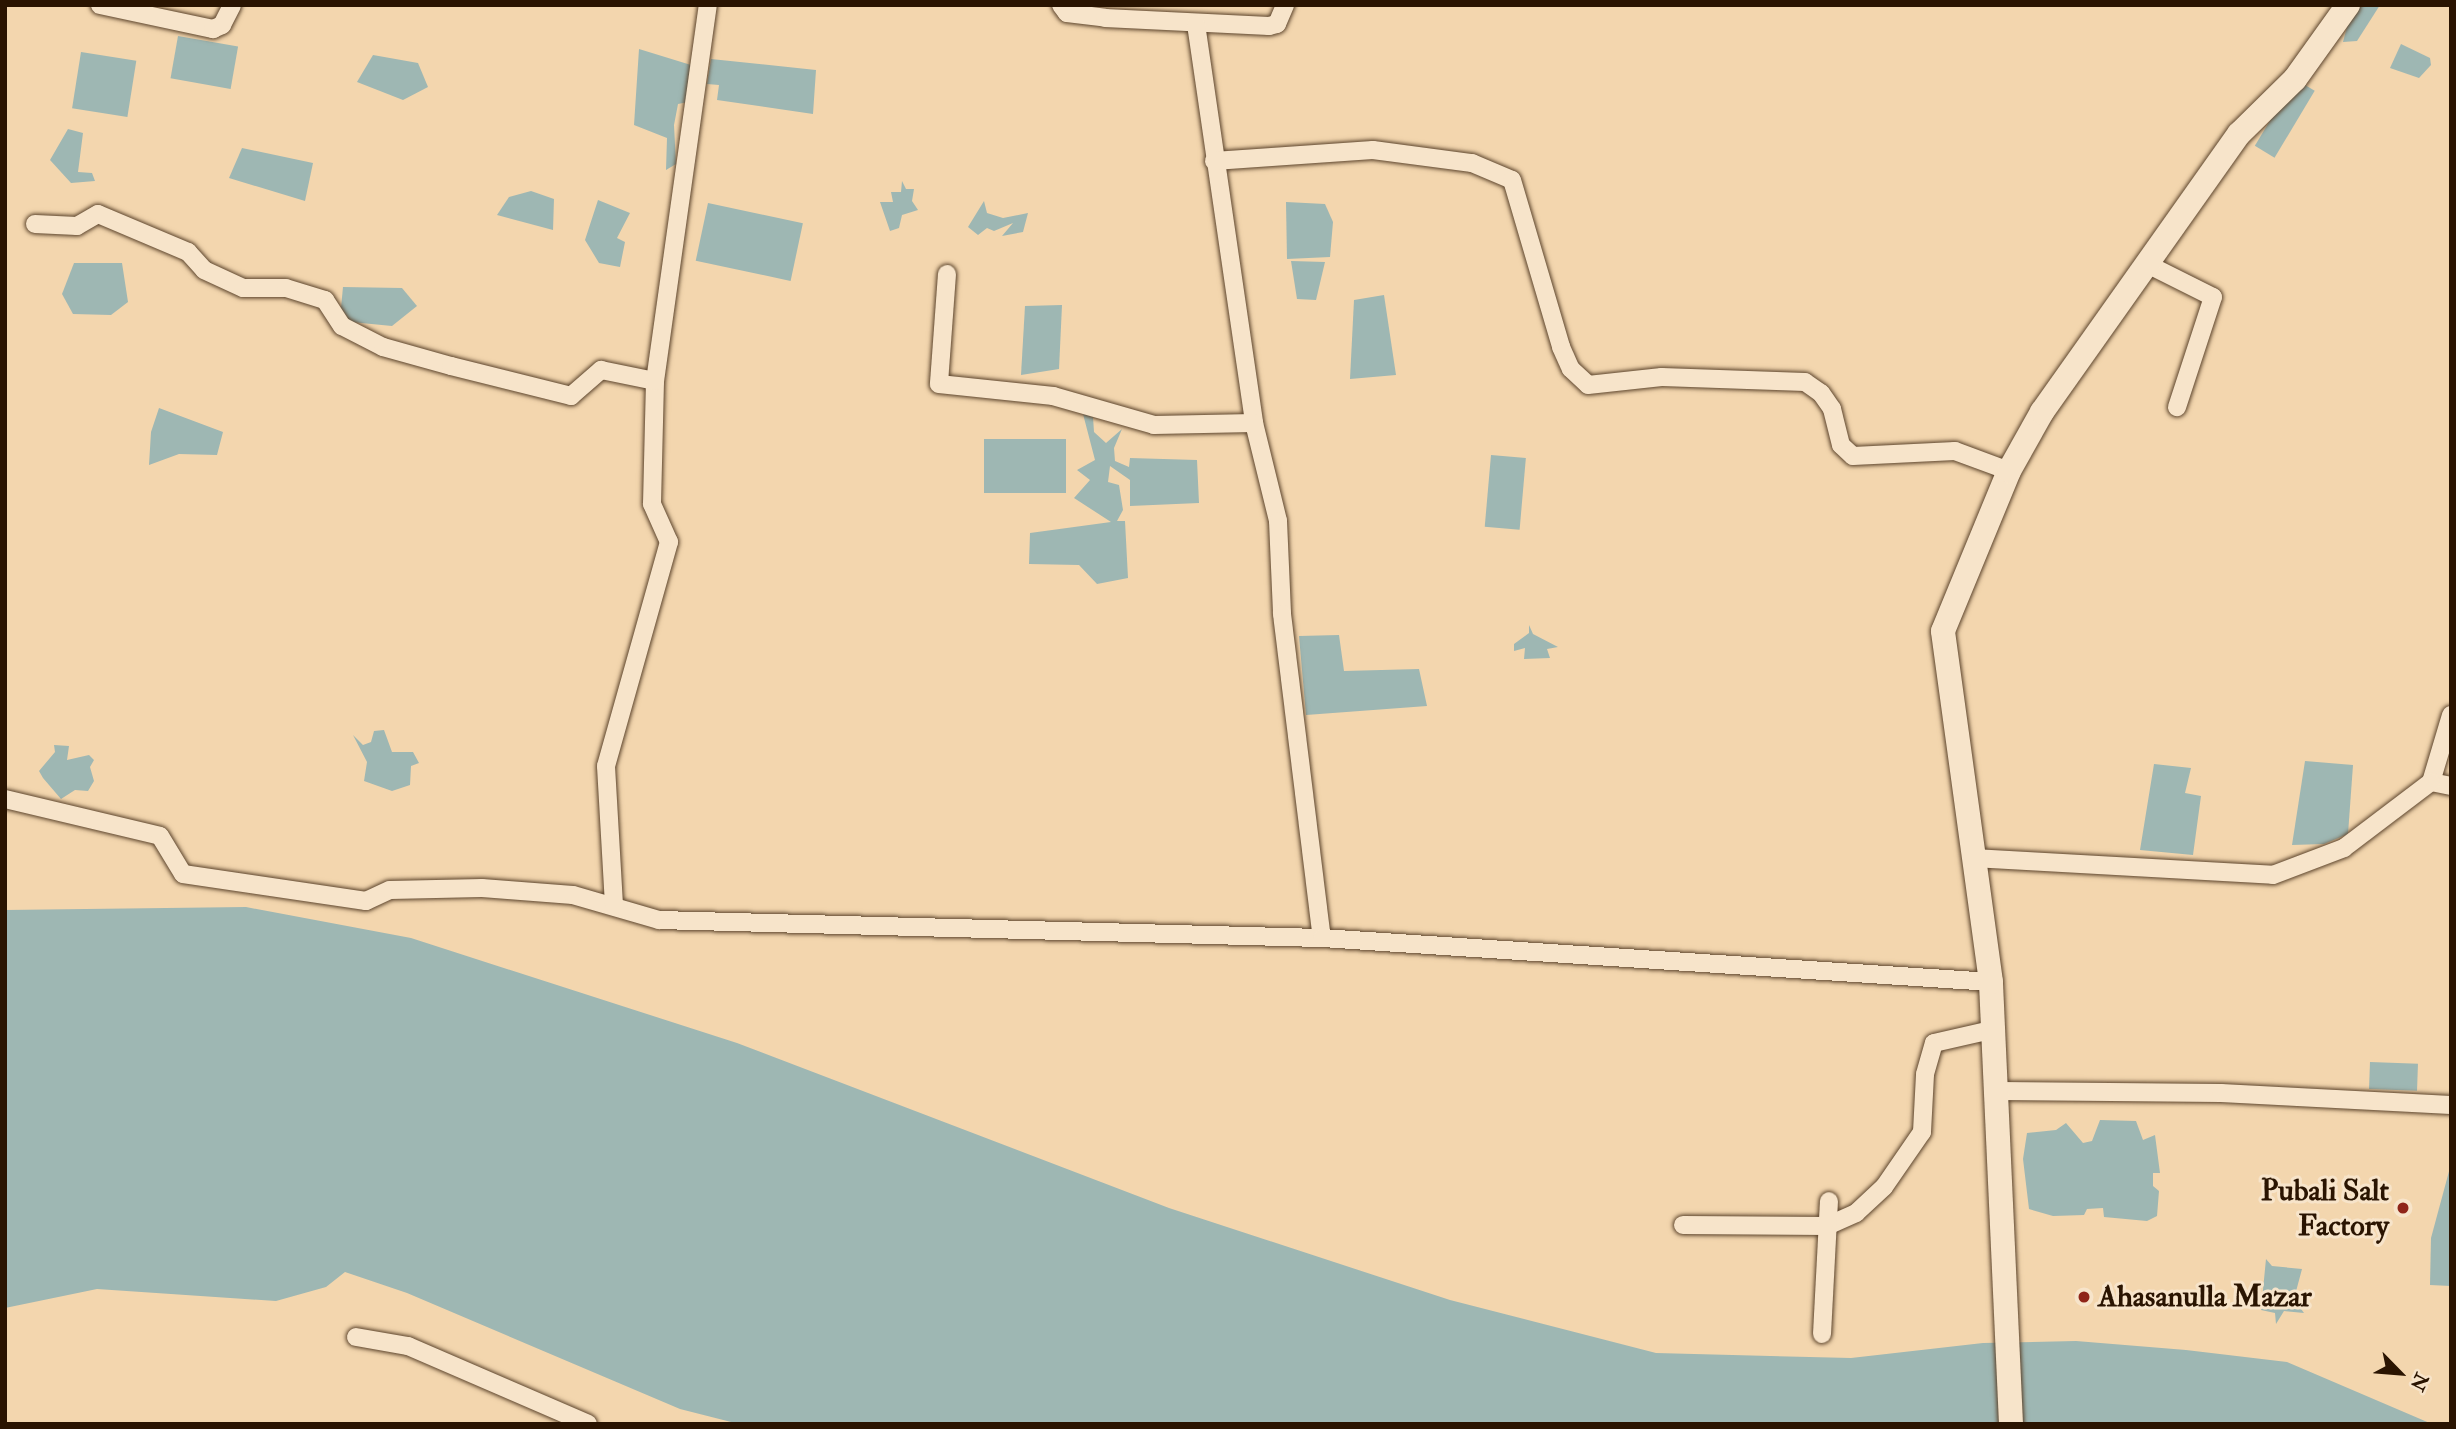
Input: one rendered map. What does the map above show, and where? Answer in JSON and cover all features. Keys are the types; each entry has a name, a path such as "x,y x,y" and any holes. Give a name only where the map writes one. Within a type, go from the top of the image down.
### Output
{"main road":[{"path":"2011,1424 2003,1318 1999,1091 1991,982 1943,631 2009,471 2042,412 2239,134 2295,79 2348,5"}],"street":[{"path":"100,5 213,29 222,25 232,5"},
{"path":"614,905 606,766 669,542 652,504 655,381 708,5"},
{"path":"1061,5 1068,13 1196,24 1269,26 1277,24 1285,5"},
{"path":"1196,24 1254,423 1278,521 1282,614 1322,938"},
{"path":"1214,161 1373,150 1472,163 1512,180 1561,347 1571,369 1588,385 1662,377 1805,382 1821,393 1832,409 1841,445 1853,456 1955,451 2009,471"},
{"path":"35,224 77,226 98,214 188,252 204,270 243,288 286,288 326,300 342,326 383,346 451,366 571,396 601,370 655,381"},
{"path":"2146,263 2213,297 2178,407"},
{"path":"947,274 939,384 1053,396 1154,425 1254,423"},
{"path":"1973,858 2273,875 2344,848 2431,782 2451,715"},
{"path":"2431,782 2451,786"},
{"path":"5,799 160,836 183,874 366,901 390,890 482,888 572,895 659,920 1322,938 1991,982"},
{"path":"1683,1225 1827,1226 1856,1213 1884,1186 1922,1132 1925,1074 1934,1043 1995,1029"},
{"path":"1999,1091 2221,1093 2451,1105"},
{"path":"1822,1334 1829,1201"},
{"path":"356,1337 408,1346 588,1424"}],"water":[{"path":"2361,5 2380,5 2357,41 2343,42 2348,23"},
{"path":"178,36 238,47 231,89 171,78"},
{"path":"2401,44 2430,58 2431,65 2419,78 2390,68"},
{"path":"639,49 691,65 688,102 678,104 674,125 676,164 666,170 667,138 634,125"},
{"path":"81,52 136,61 127,117 72,108"},
{"path":"373,55 418,63 428,87 403,100 357,82"},
{"path":"711,59 816,70 813,114 717,100 719,85 707,84"},
{"path":"2295,79 2315,91 2275,158 2255,146"},
{"path":"68,129 83,133 78,172 92,173 95,181 71,183 50,160"},
{"path":"242,148 313,163 305,201 229,178"},
{"path":"902,181 906,189 914,189 912,201 918,210 902,215 899,228 890,231 880,202 893,202 891,192 901,192"},
{"path":"531,191 554,199 553,230 497,215 509,197"},
{"path":"598,200 630,213 617,238 625,242 620,267 599,263 585,240"},
{"path":"984,201 987,213 1003,218 1028,213 1023,232 1002,236 1013,223 994,231 987,228 978,235 968,227"},
{"path":"1286,202 1325,204 1333,222 1330,257 1287,259"},
{"path":"708,203 803,223 791,281 696,261"},
{"path":"1291,261 1325,262 1316,300 1297,299"},
{"path":"74,263 122,263 128,302 111,315 73,314 62,294"},
{"path":"343,287 402,288 417,306 392,326 351,322 341,308"},
{"path":"1384,295 1396,375 1350,379 1354,300"},
{"path":"1062,305 1059,369 1021,375 1025,306"},
{"path":"159,408 223,432 217,455 179,454 149,465 151,432"},
{"path":"1083,414 1093,417 1094,432 1106,443 1122,429 1114,448 1115,461 1129,467 1130,458 1197,460 1199,503 1130,506 1130,480 1110,466 1108,482 1119,485 1123,510 1117,521 1125,521 1128,578 1097,584 1079,565 1029,564 1030,533 1111,522 1074,498 1090,480 1077,470 1095,460"},
{"path":"984,439 1066,439 1066,493 984,493"},
{"path":"1491,455 1526,458 1520,530 1485,527"},
{"path":"1529,625 1533,634 1558,647 1547,649 1550,658 1524,659 1525,648 1514,651 1514,644 1529,633"},
{"path":"1339,635 1344,671 1419,669 1427,706 1306,715 1299,636"},
{"path":"384,730 392,752 413,752 419,763 411,766 410,785 392,791 364,781 367,762 353,735 363,745 371,742 374,731"},
{"path":"54,745 69,746 67,760 89,755 94,760 90,767 94,781 88,791 75,790 61,799 43,778 39,771 55,752"},
{"path":"2305,761 2353,765 2348,834 2324,844 2292,845"},
{"path":"2154,764 2191,768 2185,793 2201,796 2193,855 2140,850"},
{"path":"246,907 411,938 737,1043 1169,1208 1450,1300 1656,1353 1851,1358 1983,1343 2076,1341 2186,1350 2287,1362 2432,1424 739,1424 680,1409 407,1293 345,1272 326,1287 276,1301 97,1289 5,1308 5,910"},
{"path":"2370,1062 2418,1064 2417,1091 2369,1089"},
{"path":"2100,1120 2136,1121 2143,1140 2155,1135 2160,1173 2153,1173 2153,1186 2159,1191 2157,1216 2147,1221 2104,1217 2103,1208 2087,1209 2084,1215 2053,1216 2029,1209 2023,1159 2027,1133 2056,1130 2066,1123 2083,1143 2092,1141"},
{"path":"2451,1164 2451,1286 2430,1285 2431,1238"},
{"path":"2266,1259 2272,1266 2302,1269 2294,1299 2304,1313 2284,1311 2276,1324 2275,1313 2261,1310"}],"place":[{"name":"Pubali Salt Factory","path":"2403,1208"},
{"name":"Ahasanulla Mazar","path":"2084,1297"}]}
